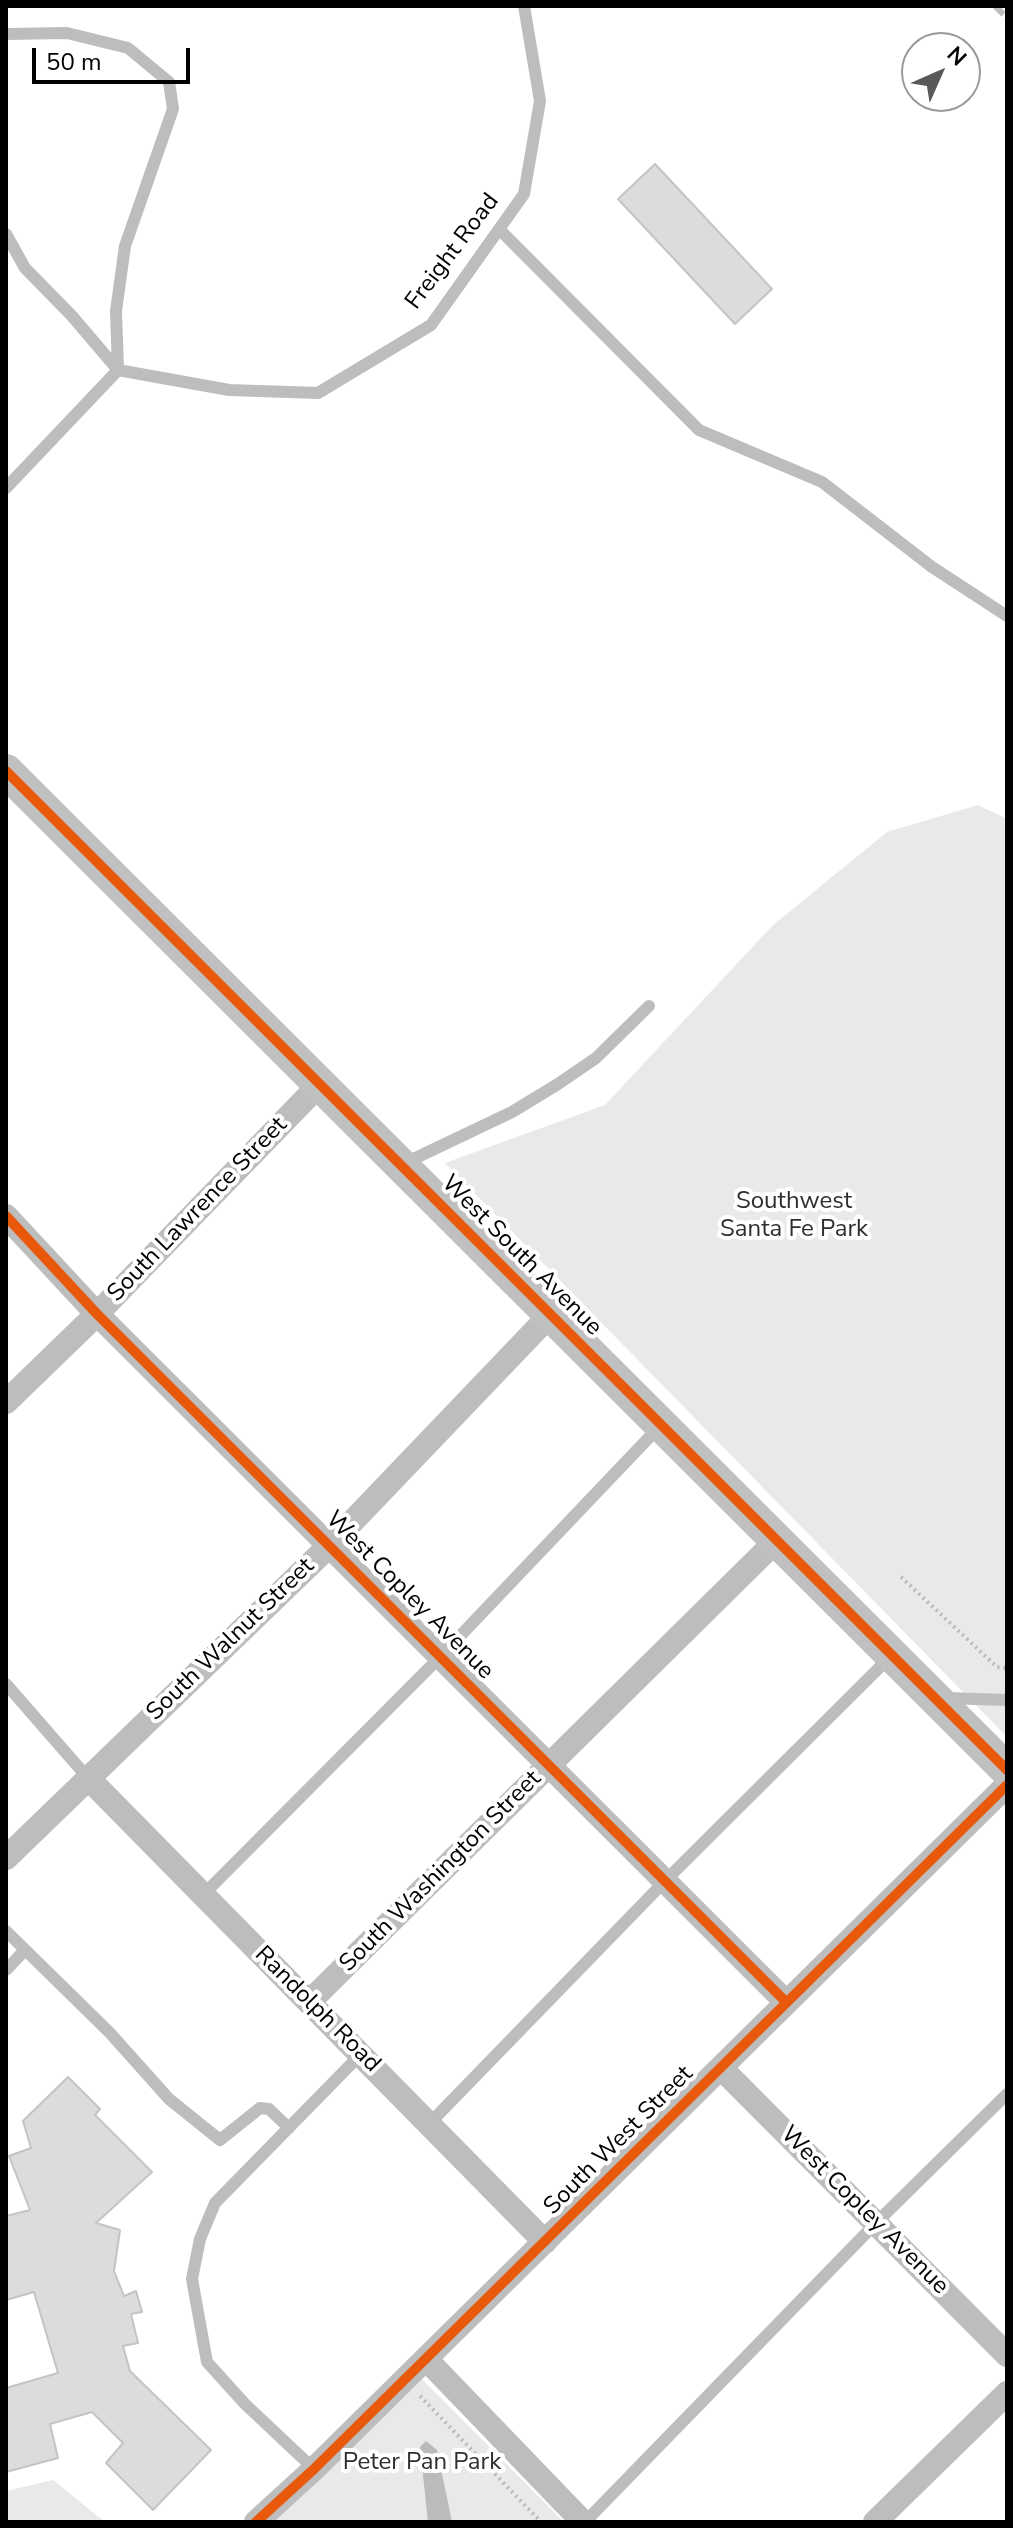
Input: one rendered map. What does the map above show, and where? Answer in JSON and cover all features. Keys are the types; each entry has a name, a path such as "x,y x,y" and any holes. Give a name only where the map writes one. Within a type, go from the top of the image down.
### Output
{"main road":[{"name":"West South Avenue","path":"6,771 1007,1770"}],"street":[{"name":"South Lawrence Street","path":"6,1402 97,1314 321,1083"},
{"name":"West Copley Avenue","path":"6,1216 97,1314 786,2002"},
{"name":"South Walnut Street","path":"6,1858 330,1545 551,1314"},
{"name":"South Washington Street","path":"309,2002 777,1540"},
{"name":"Randolph Road","path":"88,1778 545,2242"},
{"name":"South West Street","path":"256,2522 314,2469 1007,1785"},
{"name":"West Copley Avenue","path":"721,2068 1007,2355"},
{"path":"426,2359 584,2522"},
{"path":"875,2522 1007,2393"}],"lane":[{"name":"Freight Road","path":"118,370 229,390 318,393 431,325 524,194 540,101 524,6"},
{"path":"6,34 67,33 128,48 169,82 173,109 125,246 116,311 118,370 6,488"},
{"path":"499,229 699,430 822,482 932,567 1007,616"},
{"path":"6,234 25,268 118,370"},
{"path":"402,1165 512,1112 558,1084 596,1058 649,1006"},
{"path":"203,1895 440,1657 662,1424"},
{"path":"429,2124 666,1880 893,1655"},
{"path":"6,1684 88,1778"},
{"path":"935,1697 1007,1700"},
{"path":"6,1931 110,2033 169,2099 220,2140 260,2108 269,2109 289,2128"},
{"path":"6,1970 25,1950"},
{"path":"314,2469 245,2404 207,2362 192,2279 200,2239 215,2203 361,2054"},
{"path":"584,2522 876,2223 1007,2094"}],"path":[{"path":"901,1577 997,1667 1007,1668"},
{"path":"420,2396 541,2522"}],"green space":[{"name":"Southwest Santa Fe Park","path":"978,805 1007,819 1007,1737 445,1163 605,1105 773,925 887,832"},
{"name":"Peter Pan Park","path":"422,2379 564,2522 273,2522"},
{"path":"53,2480 105,2522 6,2522 6,2491"}],"shaded area":[{"path":"426,2441 437,2450 452,2522 428,2522 420,2447"}],"building":[{"path":"655,164 772,289 735,324 618,199"},
{"path":"68,2077 100,2109 95,2115 152,2172 96,2223 120,2230 114,2271 124,2296 136,2291 142,2312 131,2314 138,2343 123,2346 130,2371 211,2450 153,2510 106,2463 123,2443 92,2412 50,2424 58,2458 6,2472 6,2388 58,2373 34,2292 6,2300 6,2216 30,2210 9,2156 31,2148 23,2121"}],"railway":[{"path":"995,6 1007,18"}],"cycle path":[{"path":"6,771 1007,1770"},
{"path":"6,1216 97,1314 786,2002"},
{"path":"256,2522 314,2469 1007,1785"}]}
